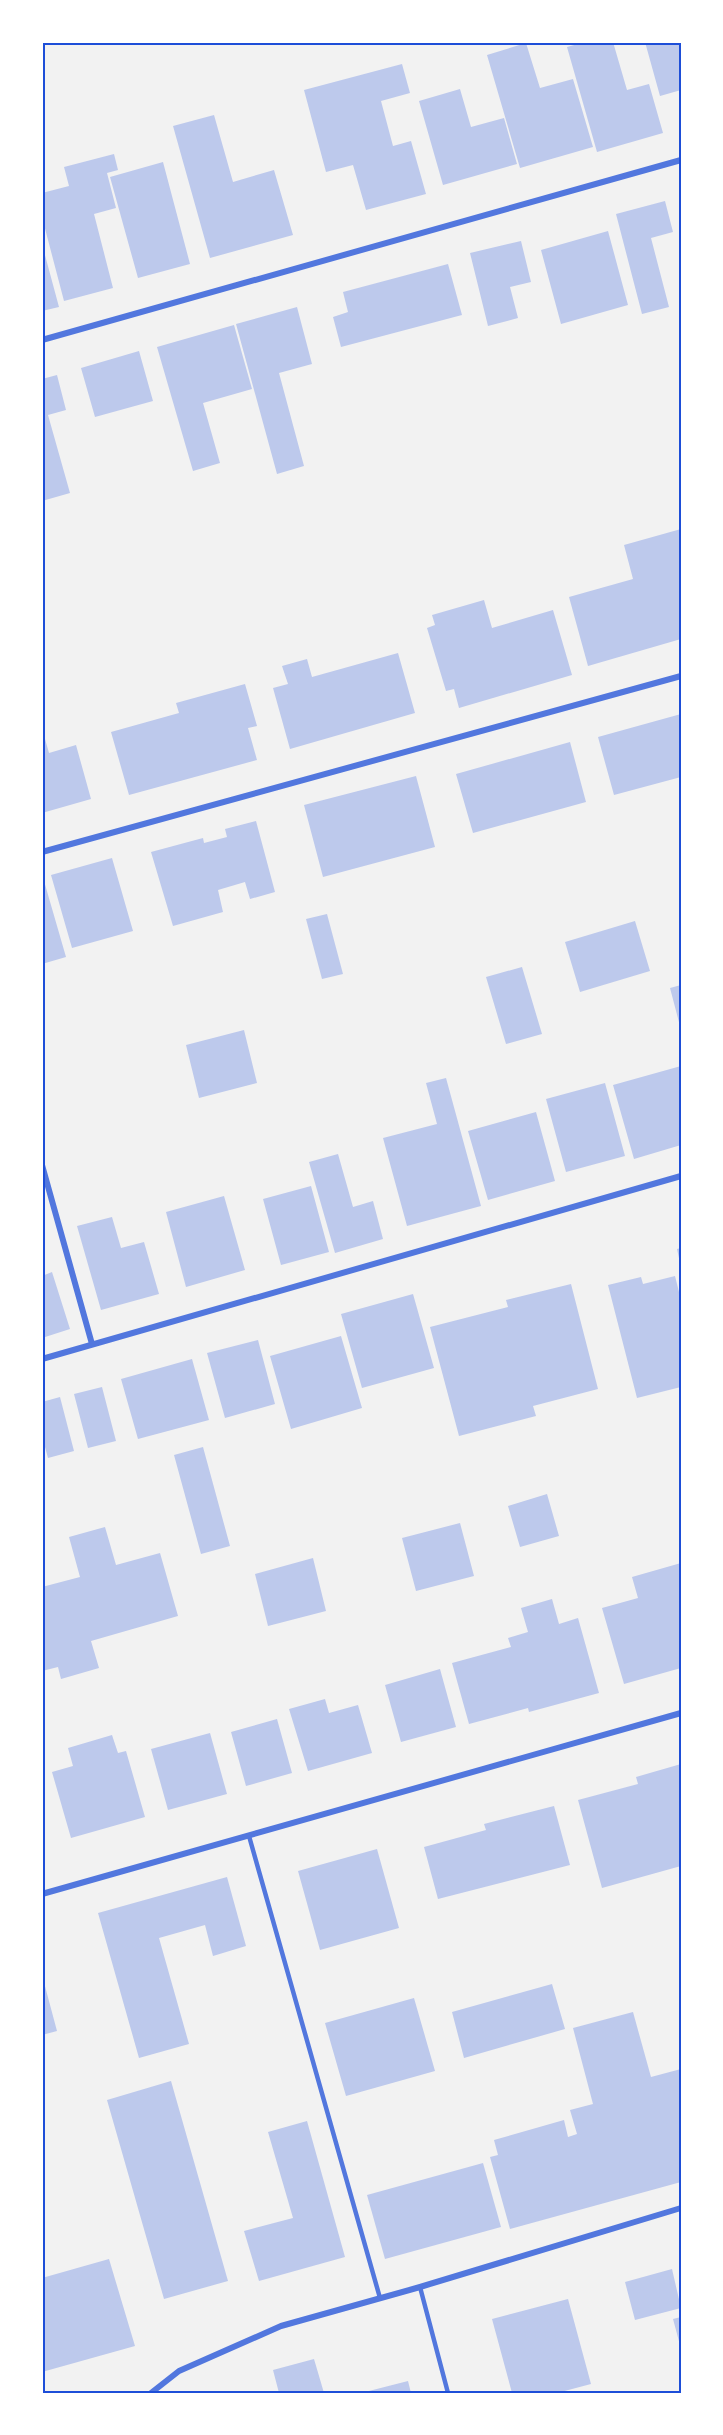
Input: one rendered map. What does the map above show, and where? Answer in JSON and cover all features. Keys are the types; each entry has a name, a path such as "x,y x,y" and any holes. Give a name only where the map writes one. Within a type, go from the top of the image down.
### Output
{"street":[{"path":"42,340 681,160"},
{"path":"42,852 681,676"},
{"path":"42,1165 92,1344"},
{"path":"42,1359 681,1176"},
{"path":"42,1894 681,1713"},
{"path":"151,2393 178,2371 280,2326 420,2287 681,2208"}],"lane":[{"path":"249,1836 380,2298"},
{"path":"420,2287 447,2393"}],"building":[{"path":"585,42 613,42 627,90 649,84 663,133 597,152 567,47"},
{"path":"645,42 681,42 681,90 660,96"},
{"path":"526,43 540,88 573,79 593,147 520,168 487,55"},
{"path":"402,64 410,93 381,101 393,146 411,141 426,194 366,210 353,165 326,172 304,90"},
{"path":"460,89 471,127 504,118 517,164 443,185 419,101"},
{"path":"214,115 233,182 274,170 293,235 210,258 173,126"},
{"path":"114,154 118,170 107,173 116,208 94,214 113,288 64,301 42,217 42,193 69,186 64,167"},
{"path":"163,162 190,264 138,278 110,177"},
{"path":"665,201 673,232 651,238 669,307 642,314 616,214"},
{"path":"608,231 628,305 561,324 541,250"},
{"path":"521,241 531,282 510,287 518,318 488,326 470,253"},
{"path":"42,244 59,307 42,311"},
{"path":"448,264 462,315 341,347 333,317 348,312 343,292"},
{"path":"297,307 312,364 279,373 304,466 277,474 236,324"},
{"path":"234,325 252,389 203,403 220,463 193,471 157,347"},
{"path":"139,351 153,401 95,417 81,368"},
{"path":"57,375 66,410 48,415 70,493 42,501 42,379"},
{"path":"681,529 681,639 588,666 569,597 633,579 624,545"},
{"path":"484,600 492,628 553,610 572,675 459,708 454,689 446,691 427,628 435,625 432,615"},
{"path":"398,653 415,713 290,749 273,688 288,684 282,666 307,659 312,677"},
{"path":"245,684 257,726 248,728 257,760 129,795 111,732 179,713 176,703"},
{"path":"681,714 681,777 614,795 598,737"},
{"path":"43,732 49,753 76,745 91,799 42,813"},
{"path":"570,742 586,802 473,833 456,774"},
{"path":"416,776 435,847 323,877 304,805"},
{"path":"256,821 275,892 250,899 245,882 218,890 223,912 173,926 151,852 203,838 204,843 227,837 225,829"},
{"path":"112,858 133,931 72,948 51,875"},
{"path":"42,874 66,957 42,964"},
{"path":"327,914 343,974 322,979 306,919"},
{"path":"635,921 650,971 580,992 565,942"},
{"path":"522,967 542,1034 506,1044 486,977"},
{"path":"681,985 681,1026 680,1026 670,988"},
{"path":"244,1030 257,1083 199,1098 186,1045"},
{"path":"681,1066 681,1145 634,1159 613,1085"},
{"path":"446,1078 481,1206 407,1226 383,1138 437,1124 426,1083"},
{"path":"605,1083 625,1156 566,1172 546,1099"},
{"path":"536,1112 555,1181 488,1200 468,1131"},
{"path":"338,1154 353,1207 373,1201 383,1239 335,1253 309,1162"},
{"path":"311,1186 329,1252 281,1265 263,1199"},
{"path":"224,1196 245,1270 186,1287 166,1212"},
{"path":"112,1217 121,1248 144,1242 159,1294 101,1310 77,1226"},
{"path":"681,1248 681,1263 680,1263 677,1249"},
{"path":"52,1272 70,1329 42,1338 42,1276"},
{"path":"675,1276 681,1300 681,1387 637,1398 608,1285 641,1277 643,1284"},
{"path":"571,1284 598,1389 533,1406 536,1416 459,1436 430,1327 508,1307 506,1300"},
{"path":"413,1294 434,1368 362,1388 341,1314"},
{"path":"341,1336 362,1408 291,1429 270,1356"},
{"path":"258,1340 275,1404 225,1418 207,1353"},
{"path":"192,1359 209,1420 138,1439 121,1379"},
{"path":"102,1387 116,1441 88,1448 74,1394"},
{"path":"60,1397 74,1451 48,1458 42,1436 42,1402"},
{"path":"203,1447 230,1546 201,1554 174,1455"},
{"path":"547,1494 559,1536 520,1547 508,1506"},
{"path":"460,1523 474,1576 416,1591 402,1538"},
{"path":"105,1527 116,1565 160,1553 178,1616 91,1641 99,1668 61,1679 58,1667 42,1671 42,1587 80,1577 69,1537"},
{"path":"313,1558 326,1611 268,1626 255,1574"},
{"path":"681,1563 681,1668 624,1684 602,1608 638,1598 632,1577"},
{"path":"552,1599 559,1624 578,1618 599,1693 529,1712 528,1708 469,1724 452,1663 511,1647 508,1638 528,1632 521,1608"},
{"path":"440,1669 456,1727 401,1742 385,1685"},
{"path":"325,1699 329,1713 358,1705 372,1753 308,1771 289,1709"},
{"path":"277,1719 292,1773 246,1786 231,1732"},
{"path":"210,1733 227,1794 168,1810 151,1749"},
{"path":"112,1735 118,1753 126,1751 145,1817 71,1838 52,1772 73,1766 68,1748"},
{"path":"681,1764 681,1866 602,1888 578,1800 638,1784 636,1777"},
{"path":"554,1806 570,1865 438,1899 424,1847 486,1830 484,1824"},
{"path":"377,1849 399,1928 320,1950 298,1871"},
{"path":"227,1877 246,1946 213,1956 205,1925 159,1938 189,2044 139,2058 98,1913"},
{"path":"42,1975 57,2031 42,2035"},
{"path":"552,1984 565,2029 464,2058 452,2012"},
{"path":"414,1998 435,2071 346,2096 325,2023"},
{"path":"633,2012 651,2077 681,2069 681,2182 510,2229 490,2157 498,2155 494,2140 564,2120 568,2137 577,2134 570,2110 593,2104 573,2028"},
{"path":"171,2081 228,2281 164,2299 107,2100"},
{"path":"307,2121 345,2257 259,2281 244,2231 293,2218 268,2132"},
{"path":"483,2163 501,2227 385,2259 367,2195"},
{"path":"109,2259 135,2346 42,2372 42,2278"},
{"path":"672,2269 681,2308 635,2320 625,2282"},
{"path":"568,2299 591,2384 557,2393 512,2393 492,2319"},
{"path":"681,2317 681,2345 680,2345 673,2319"},
{"path":"314,2359 324,2393 279,2393 273,2370"},
{"path":"408,2381 411,2393 365,2393 365,2392"}]}
